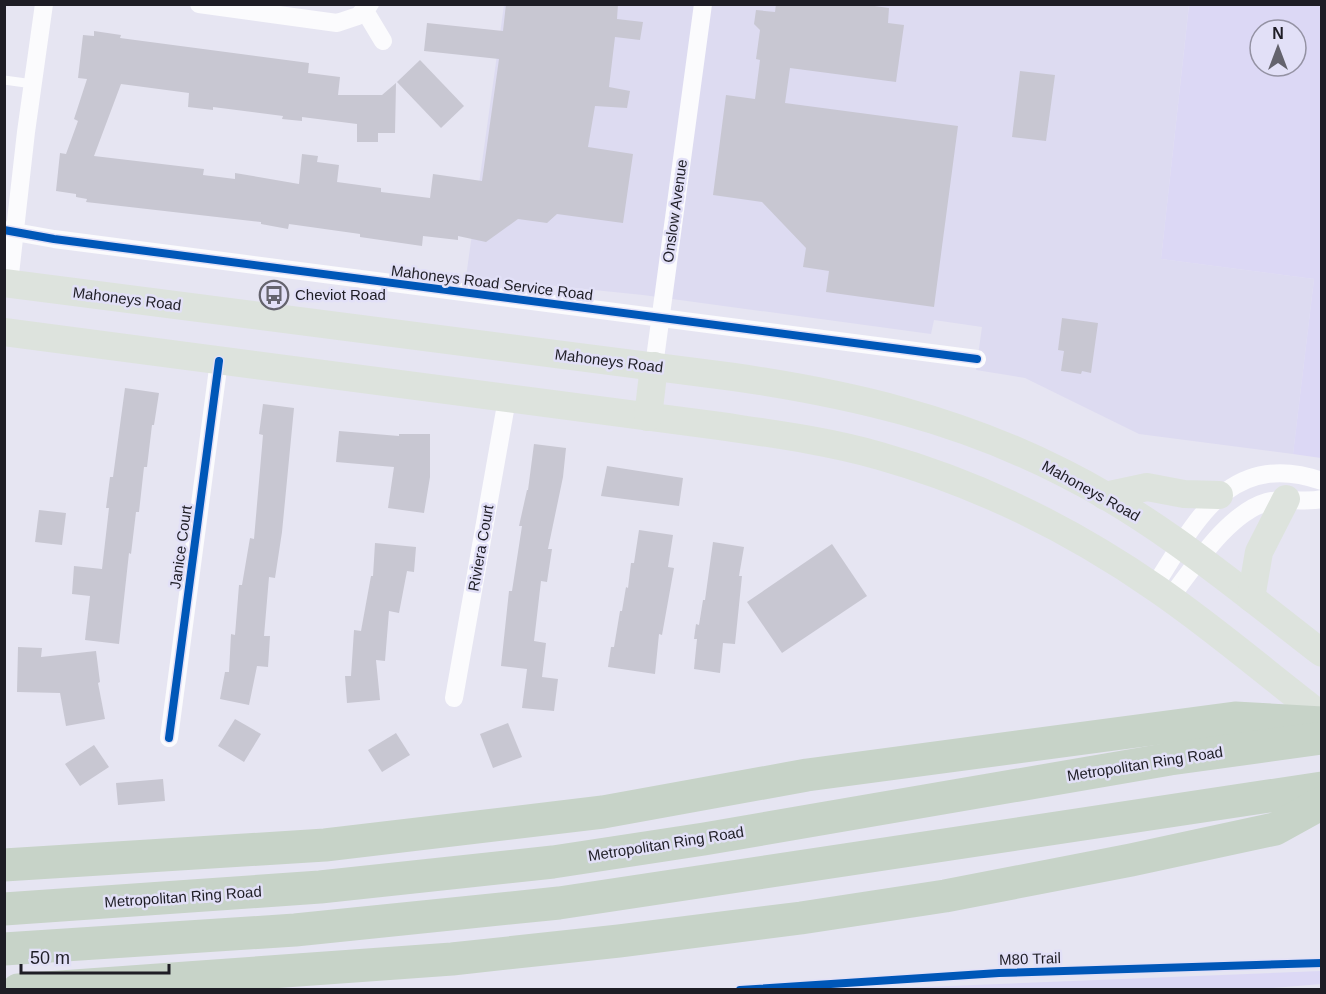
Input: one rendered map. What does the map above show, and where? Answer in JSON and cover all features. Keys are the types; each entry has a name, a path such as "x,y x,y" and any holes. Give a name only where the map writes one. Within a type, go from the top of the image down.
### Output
{"highway":[{"path":"4,865 325,845 591,814 807,775 1235,718 1322,723"},
{"name":"Metropolitan Ring Road","path":"4,909 320,887 553,862 704,839 1170,759 1322,738"},
{"path":"4,949 295,930 559,903 1322,788"},
{"path":"18,990 452,959 801,918 945,896 1275,829 1322,803"}],"main road":[{"name":"Mahoneys Road","path":"7,283 788,384 842,394 897,408 987,439 1064,473 1105,496 1190,553 1322,653"},
{"path":"4,332 790,436 916,466 984,492 1055,526 1162,593 1322,716"},
{"name":"Onslow Avenue","path":"648,417 654,366"},
{"path":"1105,496 1147,487 1184,494 1219,495"},
{"path":"1251,598 1259,552 1286,499"}],"street":[{"path":"7,283 9,231 44,4"},
{"path":"199,4 337,23 348,21 367,8 382,41"},
{"name":"Onslow Avenue","path":"654,366 703,4"},
{"name":"Mahoneys Road Service Road","path":"9,231 65,241 977,359"},
{"name":"Janice Court","path":"169,738 219,360"},
{"name":"Riviera Court","path":"454,698 507,399"},
{"path":"1162,593 1190,553 1206,509 1219,495 1241,482 1273,473 1307,476 1322,481"},
{"path":"1190,553 1226,529 1246,512 1266,502 1286,499 1322,499"}],"lane":[{"path":"4,80 33,84"}],"shaded area":[{"path":"1189,4 1161,259 1314,279 1293,454 1139,434 1025,378 976,370 982,327 934,320 931,334 643,295 466,277 504,5"},
{"path":"1189,5 1321,5 1321,458 1293,454 1314,279 1161,259"},
{"path":"1321,971 1321,984 1250,990 873,989"}],"building":[{"path":"506,4 618,4 617,19 643,22 640,40 615,37 609,87 630,91 627,108 595,106 588,147 633,154 623,223 557,214 547,223 518,219 486,242 458,236 458,240 423,236 422,246 289,224 288,229 261,224 261,222 86,202 87,199 76,197 76,194 56,191 60,153 66,154 78,121 74,119 87,79 78,78 83,35 94,36 94,31 121,35 120,38 309,63 308,73 340,77 338,95 382,95 396,83 395,133 378,133 378,142 357,142 357,124 302,117 302,121 282,119 283,116 213,107 213,110 188,107 189,93 121,84 94,156 204,169 203,175 235,179 235,173 299,184 302,154 318,156 317,162 339,165 337,182 381,188 381,192 430,198 433,174 482,181 499,59 424,51 427,23 503,31"},
{"path":"776,4 860,4 889,8 888,23 904,25 896,82 790,68 785,103 958,126 934,307 826,292 829,271 803,267 806,248 762,202 713,195 726,95 755,99 760,60 756,59 760,30 754,24 756,10 775,12"},
{"path":"420,60 464,106 441,128 397,82"},
{"path":"1020,71 1055,75 1046,141 1012,137"},
{"path":"1062,318 1098,323 1091,373 1061,371 1064,351 1058,350"},
{"path":"125,388 159,393 147,467 144,467 139,512 136,512 131,554 129,553 119,644 85,640 90,596 72,594 74,566 102,569 109,508 106,508 110,477 113,477"},
{"path":"263,404 294,408 282,532 275,578 269,577 264,636 270,636 268,667 257,666 249,705 220,699 225,672 229,672 231,634 235,635 239,585 242,585 250,538 254,539 263,435 259,434"},
{"path":"339,431 399,436 399,434 430,434 430,477 424,513 388,508 394,467 336,462"},
{"path":"534,444 566,448 563,477 548,549 552,549 547,582 541,581 534,641 546,643 542,677 558,679 554,711 522,708 527,669 501,666 509,591 512,591 522,526 519,526 528,490"},
{"path":"607,466 683,478 679,506 601,496"},
{"path":"39,510 66,513 62,545 35,542"},
{"path":"639,530 673,535 668,567 674,568 662,635 659,634 655,674 608,667 626,587 628,588 631,563 634,563"},
{"path":"713,542 744,547 739,576 742,576 735,644 723,643 720,673 694,669 696,624 699,625 703,600 705,600"},
{"path":"375,543 416,547 414,572 407,571 399,613 389,611 385,661 376,660 380,700 347,703 345,676 351,676 354,630 361,631 371,576 373,576"},
{"path":"832,544 867,596 782,653 747,602"},
{"path":"18,647 42,648 41,657 96,651 100,682 98,683 105,719 66,726 60,693 17,692"},
{"path":"235,719 261,734 244,762 218,746"},
{"path":"508,723 522,757 493,768 480,734"},
{"path":"396,733 410,755 382,772 368,750"},
{"path":"94,745 109,767 80,786 65,764"},
{"path":"163,779 165,801 118,805 116,783"}],"cycle path":[{"path":"4,230 54,239 977,359"},
{"path":"169,738 219,361"},
{"name":"M80 Trail","path":"740,990 999,973 1322,963"}],"place":[{"name":"Cheviot Road","path":"274,295"}]}
